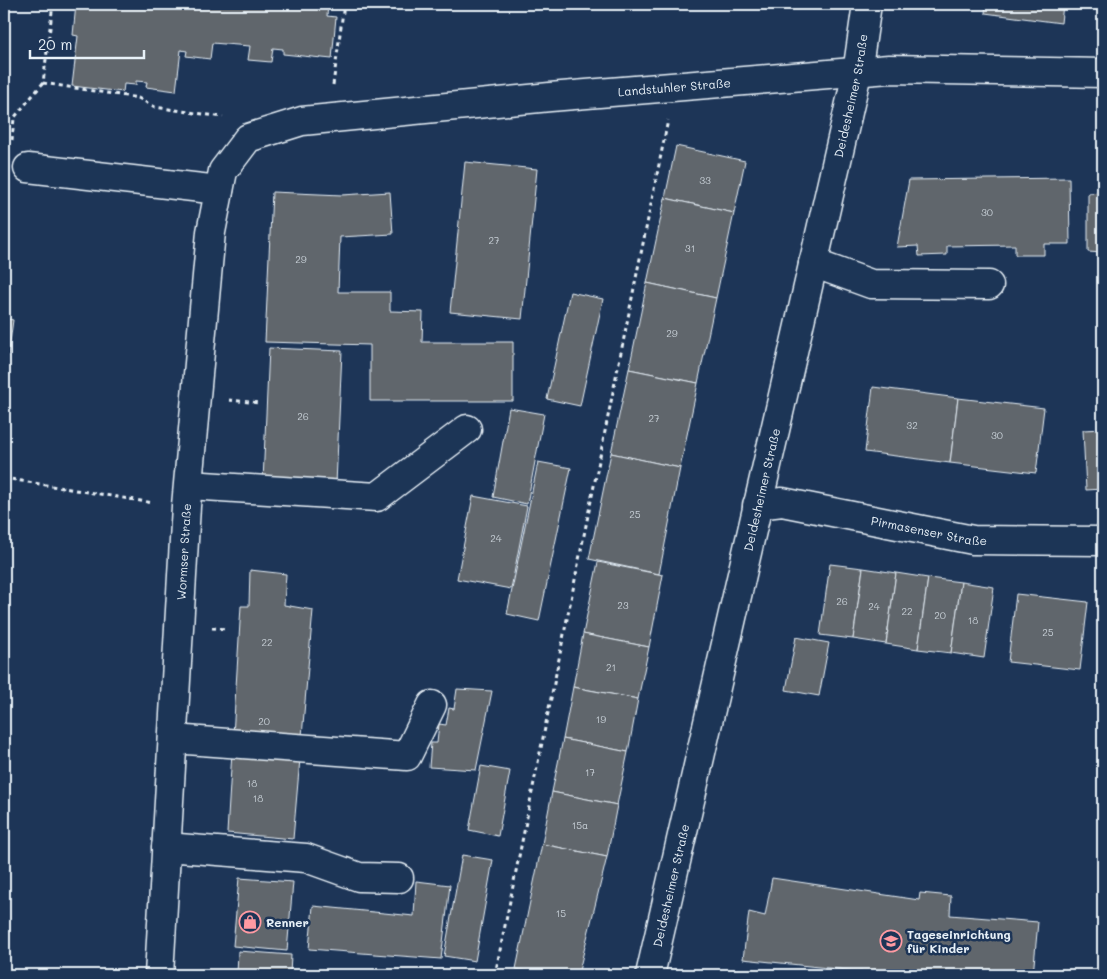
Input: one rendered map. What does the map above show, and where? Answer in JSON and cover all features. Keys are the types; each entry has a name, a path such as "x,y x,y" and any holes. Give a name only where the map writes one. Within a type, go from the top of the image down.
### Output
{"street":[{"name":"Deidesheimer Straße","path":"650,975 857,73 867,4"},
{"name":"Landstuhler Straße","path":"248,138 302,121 889,69 1103,73"},
{"name":"Wormser Straße","path":"159,975 188,496 211,232 223,171 248,138"},
{"path":"28,168 219,190"},
{"path":"813,263 871,284 989,285"},
{"path":"188,496 377,497 467,430"},
{"name":"Pirmasenser Straße","path":"757,505 782,502 973,540 1103,540"},
{"path":"173,740 407,756 432,705"},
{"path":"166,847 306,858 360,877 399,878"}],"path":[{"path":"12,146 14,118 43,83 53,4"},
{"path":"332,88 344,4"},
{"path":"43,83 138,98 155,107 228,118 248,138"},
{"path":"495,975 674,87"},
{"path":"4,238 8,190"},
{"path":"4,478 131,501 188,496"}],"building":[{"path":"76,4 328,4 327,16 336,17 332,59 283,54 283,49 273,48 271,62 248,60 250,46 212,43 210,59 186,56 187,51 181,50 176,91 146,87 147,82 136,81 136,85 124,84 123,92 72,86 78,36 73,35"},
{"path":"986,4 1063,4 1061,23 985,13"},
{"path":"676,146 745,161 734,213 665,198"},
{"path":"465,162 537,169 522,319 450,312"},
{"path":"1069,178 1070,244 1044,244 1044,255 1015,255 1015,245 947,246 947,255 919,256 918,246 897,247 909,180"},
{"path":"272,192 342,195 390,192 393,234 340,237 338,292 390,292 390,311 423,312 422,342 513,342 513,401 370,401 370,345 265,342"},
{"path":"1103,192 1103,253 1088,252 1088,193"},
{"path":"665,198 734,213 716,298 647,283"},
{"path":"647,283 716,298 698,383 629,369"},
{"path":"570,292 603,299 580,406 547,399"},
{"path":"4,318 13,320 4,387"},
{"path":"269,348 342,351 336,484 263,481"},
{"path":"629,369 698,383 680,468 611,453"},
{"path":"873,387 958,398 950,463 865,452"},
{"path":"958,398 1044,408 1036,473 950,463"},
{"path":"509,408 544,414 527,504 493,497"},
{"path":"1103,429 1103,489 1086,490 1083,430"},
{"path":"611,453 680,468 659,574 589,559"},
{"path":"538,462 571,468 539,621 507,614"},
{"path":"473,496 527,506 511,589 457,579"},
{"path":"598,562 663,575 649,647 583,634"},
{"path":"830,564 863,568 853,639 820,635"},
{"path":"863,568 896,573 886,644 853,639"},
{"path":"250,570 286,574 284,605 313,610 293,839 227,833 241,606 249,606"},
{"path":"896,573 928,578 918,649 886,644"},
{"path":"928,578 961,582 951,653 918,649"},
{"path":"961,582 994,587 984,658 951,653"},
{"path":"1016,594 1088,602 1080,670 1008,662"},
{"path":"583,634 649,647 638,699 573,687"},
{"path":"796,637 829,643 819,696 786,690"},
{"path":"573,687 638,699 628,752 563,739"},
{"path":"457,689 492,691 476,770 429,767 431,743 437,743 439,724 446,725 449,708 454,709"},
{"path":"563,739 628,752 617,805 552,792"},
{"path":"481,766 510,771 498,836 469,830"},
{"path":"552,792 617,805 607,857 542,844"},
{"path":"542,844 607,857 578,975 550,975 516,969"},
{"path":"462,855 493,860 475,961 444,956"},
{"path":"239,878 293,882 287,951 233,946"},
{"name":"Tageseinrichtung für Kinder","path":"772,878 919,900 920,893 951,896 950,915 1038,922 1033,975 894,975 743,959 749,912 765,916"},
{"path":"416,881 450,885 441,959 309,949 313,906 414,916"},
{"path":"238,951 291,955 290,975 237,975"}],"place":[{"name":"Renner","path":"250,922"},
{"name":"Tageseinrichtung für Kinder","path":"891,941"}]}
